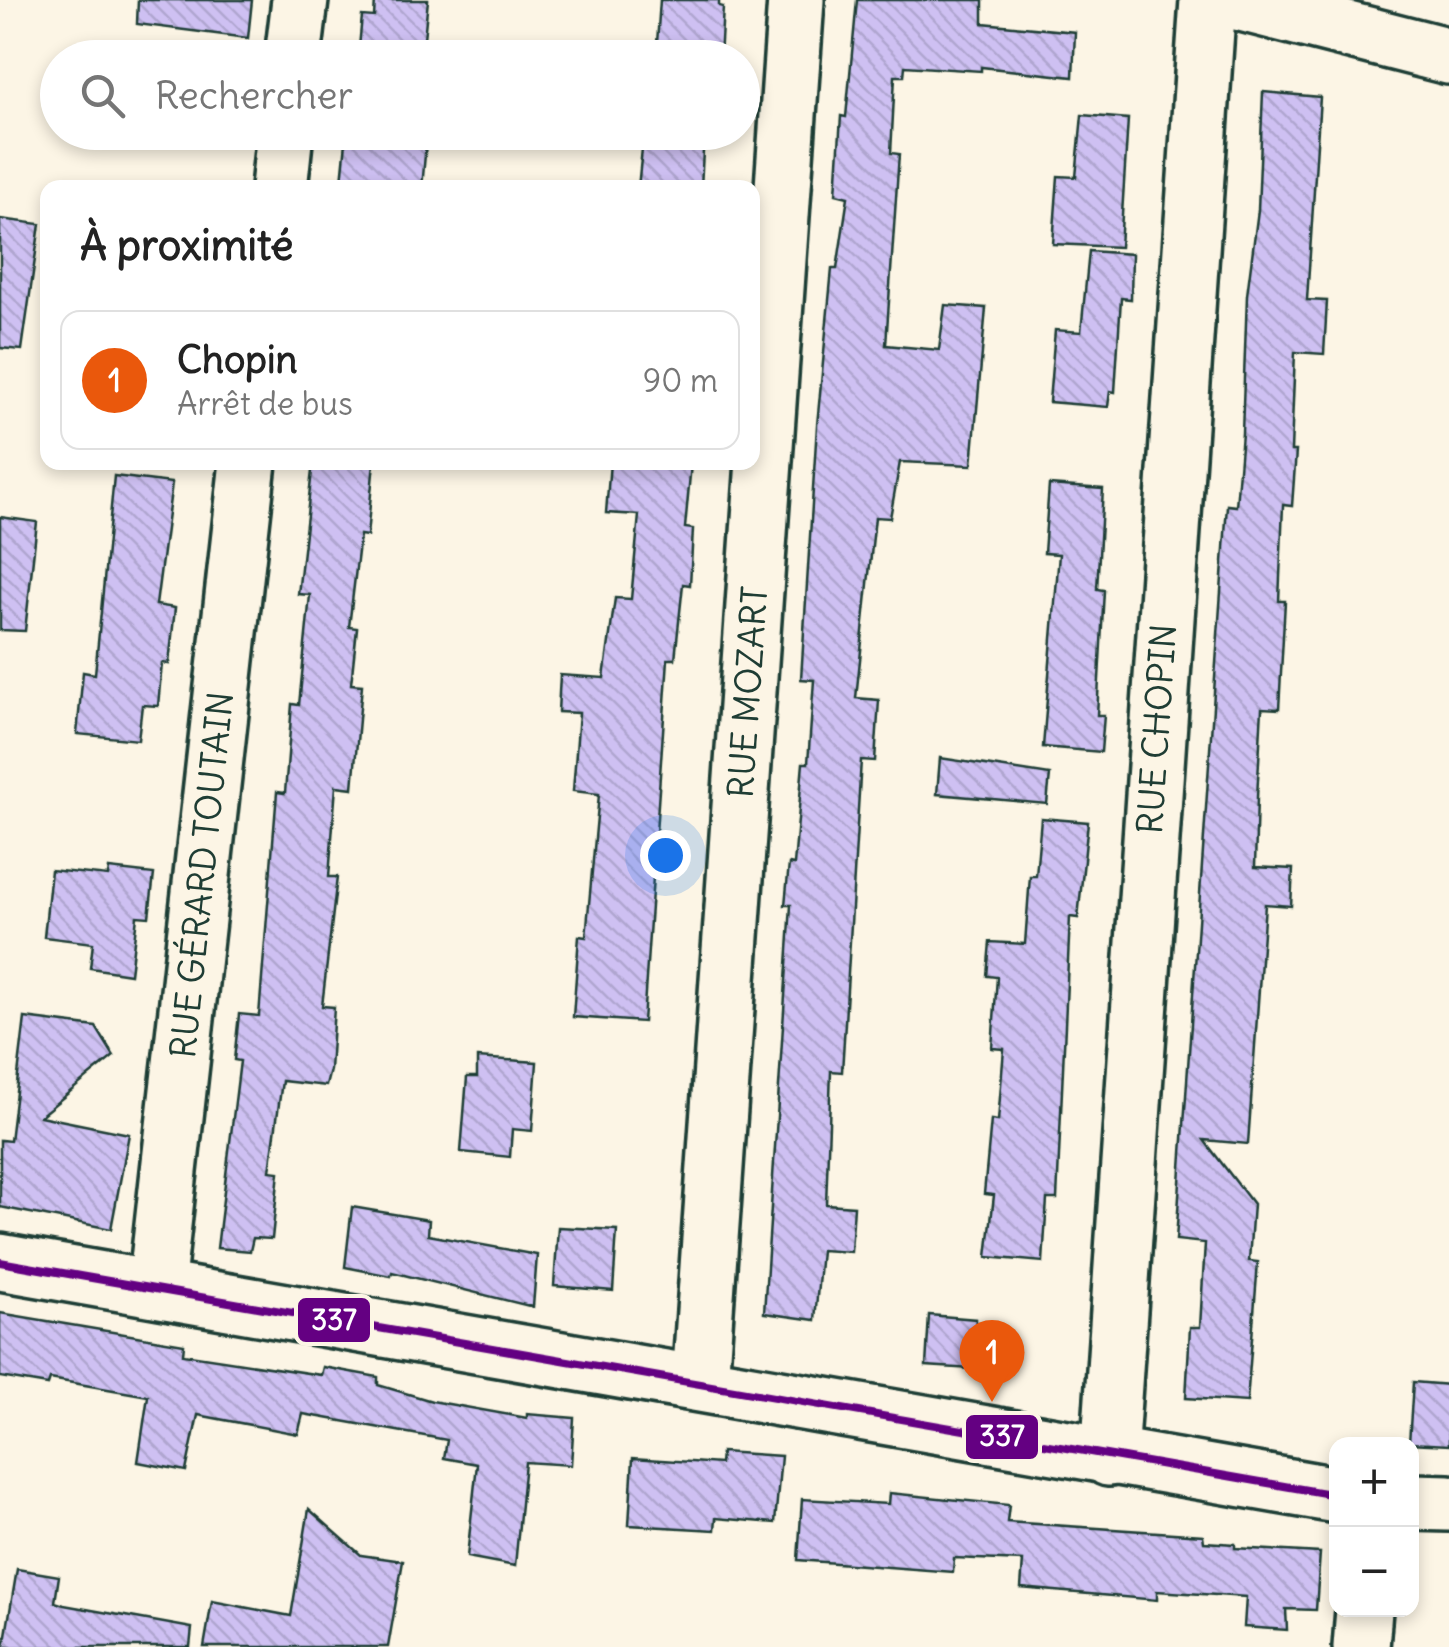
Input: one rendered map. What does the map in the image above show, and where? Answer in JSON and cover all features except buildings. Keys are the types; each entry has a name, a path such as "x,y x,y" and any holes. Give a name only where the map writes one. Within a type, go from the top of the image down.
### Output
{"street":[{"path":"295,40 300,0"},
{"name":"RUE MOZART","path":"700,1383 796,0"},
{"name":"RUE CHOPIN","path":"1109,1458 1208,0"},
{"path":"1230,0 1449,56"},
{"path":"280,180 283,150"},
{"name":"RUE GÉRARD TOUTAIN","path":"156,1288 247,470"},
{"path":"0,1262 1329,1494"},
{"path":"1419,1502 1449,1503"},
{"path":"1361,1647 1363,1617"}],"transit line":[{"name":"337","path":"0,1262 1329,1494"}],"place":[{"name":"Chopin","path":"992,1402"}]}
